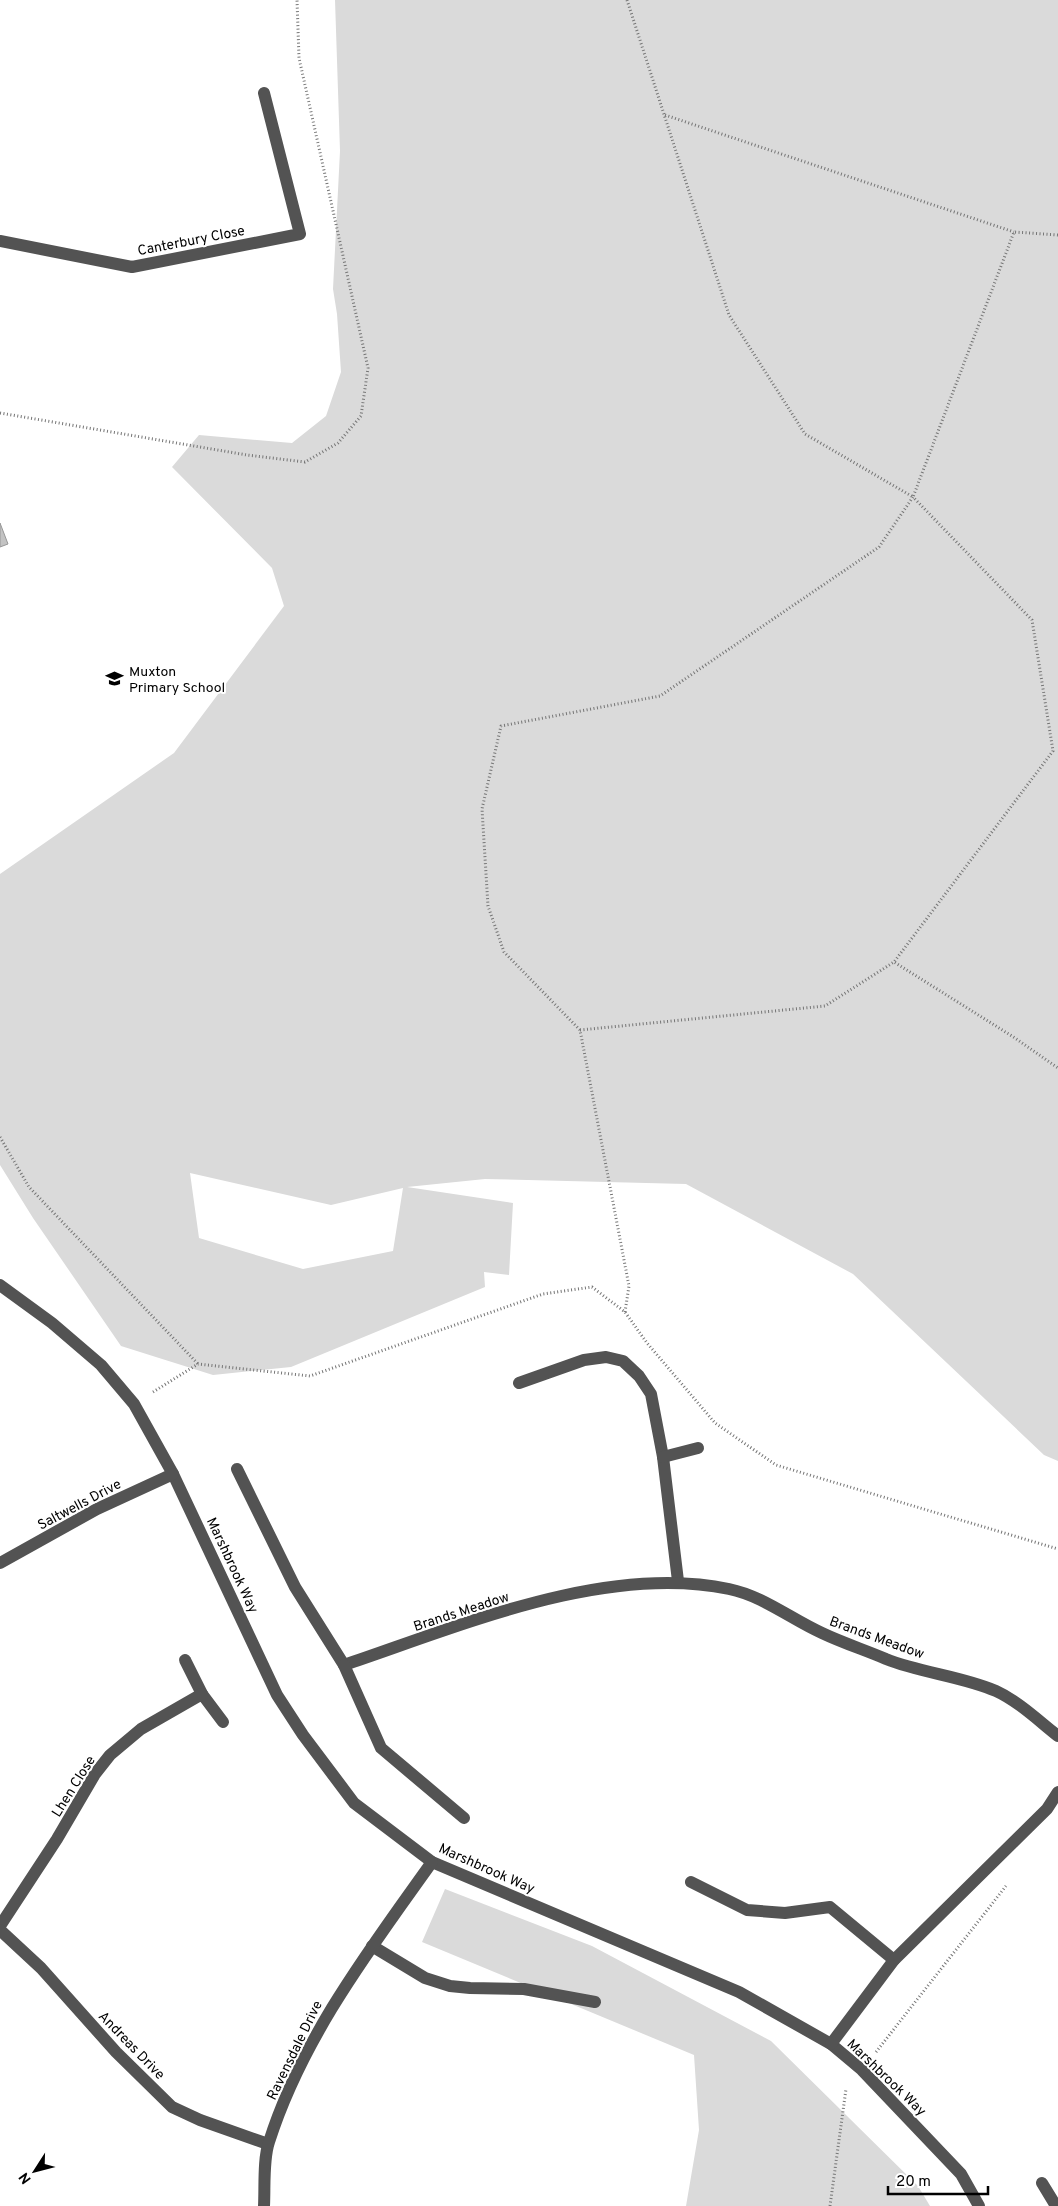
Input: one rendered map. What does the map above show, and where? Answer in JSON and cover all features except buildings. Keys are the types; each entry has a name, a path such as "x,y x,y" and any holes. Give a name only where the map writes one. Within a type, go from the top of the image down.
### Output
{"street":[{"name":"Canterbury Close","path":"0,241 132,267 300,234 264,93"},
{"name":"Marshbrook Way","path":"0,1286 52,1323 101,1365 134,1404 174,1474 277,1695 303,1735 354,1803 432,1862 739,1992 831,2044 862,2070 962,2174 979,2206"},
{"path":"519,1383 584,1360 606,1357 623,1361 639,1376 651,1394 664,1457 678,1581"},
{"path":"664,1457 698,1448"},
{"path":"237,1468 295,1587 344,1665 381,1748 464,1818"},
{"name":"Saltwells Drive","path":"0,1563 97,1509 174,1474"},
{"name":"Brands Meadow","path":"344,1665 504,1612 596,1588 678,1581 731,1589 779,1608 821,1633 902,1666 962,1679 997,1692 1058,1736"},
{"path":"185,1660 202,1694 223,1722"},
{"name":"Lhen Close","path":"0,1926 57,1839 95,1774 110,1755 141,1729 202,1694"},
{"path":"831,2044 894,1960 1020,1836 1046,1809 1058,1792"},
{"name":"Ravensdale Drive","path":"264,2206 268,2144 297,2072 332,2006 432,1862"},
{"path":"691,1882 747,1910 785,1913 830,1907 894,1960"},
{"name":"Andreas Drive","path":"0,1930 42,1968 116,2052 172,2107 200,2120 268,2144"},
{"path":"372,1946 425,1978 450,1986 524,1989 596,2002"},
{"path":"1042,2183 1056,2206"}],"path":[{"path":"0,413 247,455 305,462 338,443 361,416 368,368 299,58 297,0"},
{"path":"580,1030 825,1006 894,962 1053,751 1032,620 913,497 805,434 729,316 628,0"},
{"path":"664,115 1014,232 1058,235"},
{"path":"625,1312 629,1286 580,1030 504,952 488,906 482,809 501,726 660,696 878,547 913,497 1014,232"},
{"path":"894,962 1015,1038 1058,1068"},
{"path":"0,1138 29,1187 198,1364"},
{"path":"134,1404 198,1364 310,1376 543,1294 592,1287 625,1312 647,1343 715,1423 776,1465 1058,1549"},
{"path":"876,2053 1010,1881"},
{"path":"830,2206 846,2089"}],"shaded area":[{"path":"335,0 1058,0 1058,1461 1044,1455 853,1274 686,1184 485,1179 407,1187 513,1203 509,1275 484,1272 485,1287 291,1367 213,1375 121,1346 33,1218 0,1165 0,874 174,753 284,606 272,568 172,467 199,435 292,443 326,416 341,372 337,314 333,289 340,151","holes":["190,1173 331,1205 403,1188 393,1251 303,1269 199,1238"]},
{"path":"445,1889 592,1946 771,2041 918,2186 930,2206 686,2206 699,2130 694,2055 422,1942"}],"place":[{"name":"Muxton Primary School","path":"115,679"}]}
